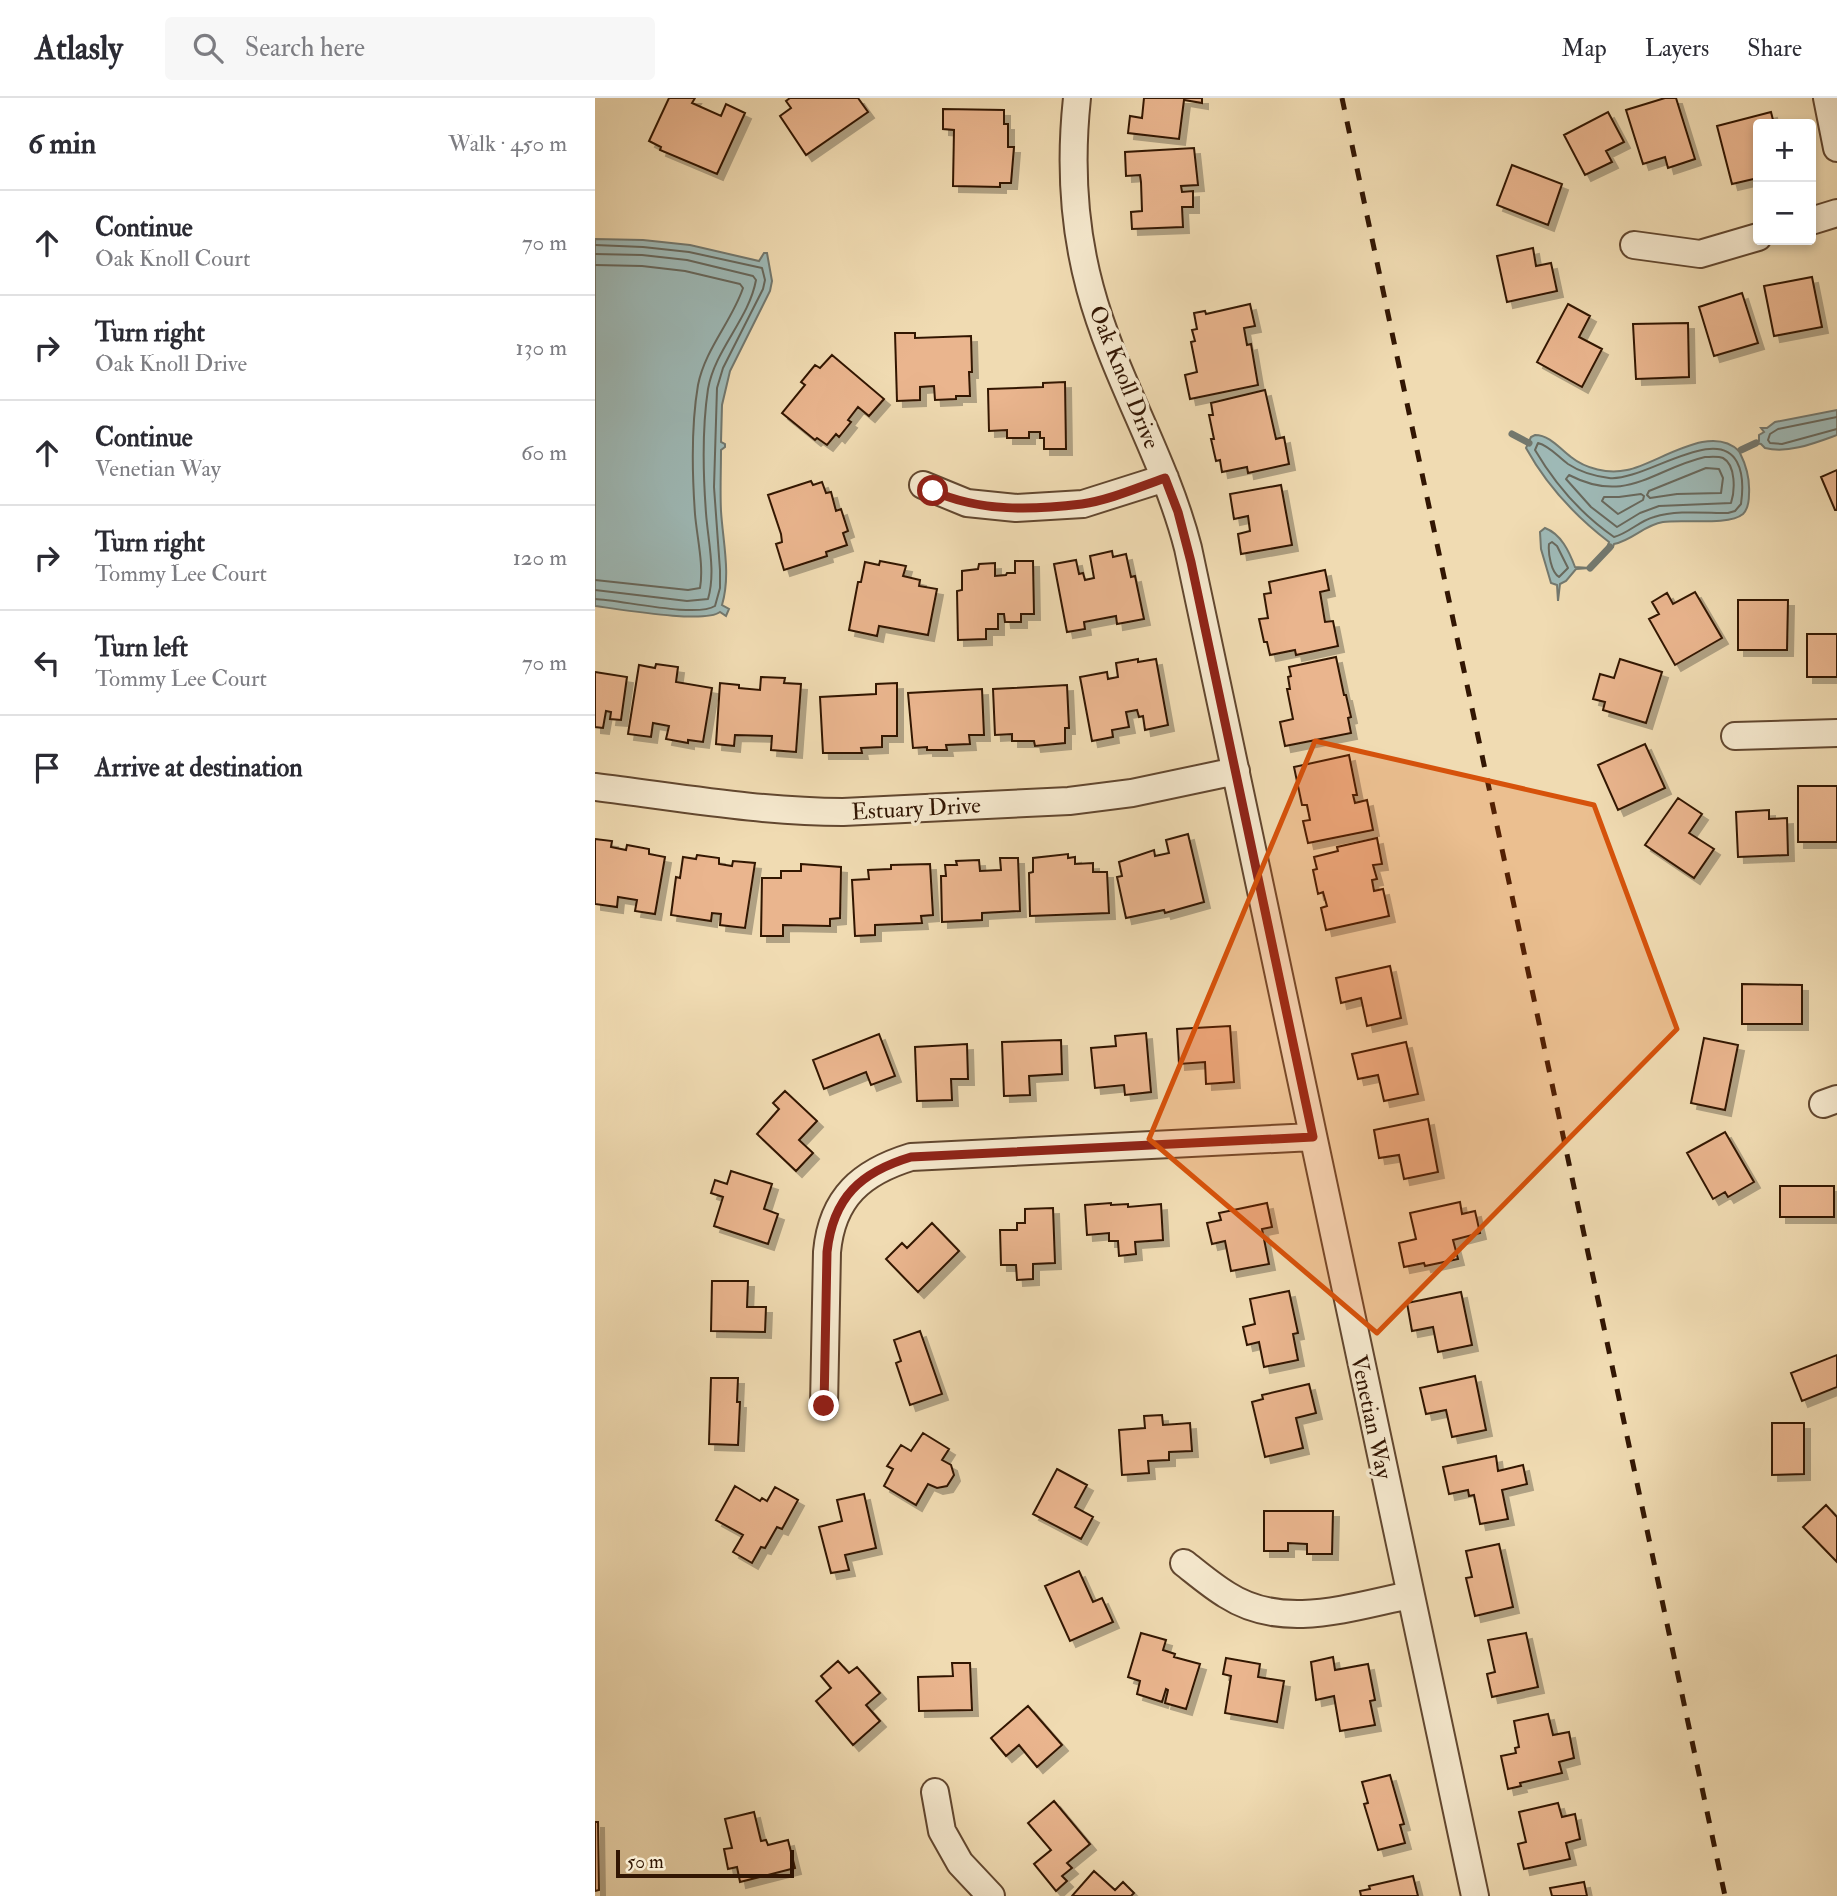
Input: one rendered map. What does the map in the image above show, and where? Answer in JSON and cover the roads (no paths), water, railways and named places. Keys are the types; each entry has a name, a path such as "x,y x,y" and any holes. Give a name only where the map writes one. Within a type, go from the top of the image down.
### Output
{"street":[{"name":"Oak Knoll Drive","path":"1077,98 1073,137 1073,192 1082,257 1107,337 1178,512 1271,939"},
{"path":"1827,98 1837,148"},
{"path":"1816,219 1837,213"},
{"path":"1634,245 1700,254 1753,238"},
{"path":"923,485 967,503 1016,508 1083,504 1165,478"},
{"path":"1735,736 1837,733"},
{"name":"Estuary Drive","path":"595,787 747,807 843,812 1069,801 1132,793 1236,771"},
{"name":"Venetian Way","path":"1271,939 1475,1896"},
{"path":"824,1406 827,1252 830,1232 848,1195 879,1168 911,1157 1313,1137"},
{"path":"1184,1563 1229,1596 1251,1606 1287,1615 1323,1613 1410,1595"},
{"path":"935,1792 942,1831 960,1863 991,1896"}],"water":[{"path":"595,239 690,245 759,261 764,253 767,253 772,281 770,291 730,371 722,405 721,442 725,447 721,450 721,503 726,582 722,605 729,609 726,616 720,612 697,617 595,606"},
{"path":"1837,410 1837,435 1783,450 1765,448 1755,443 1764,432 1761,428 1767,428 1775,422"},
{"path":"1535,435 1550,440 1583,465 1612,471 1640,466 1699,443 1727,443 1741,450 1749,483 1747,507 1743,514 1727,520 1671,521 1656,524 1607,548 1609,542 1563,500 1534,462 1526,448 1531,437"},
{"path":"1545,528 1560,539 1575,567 1590,568 1576,569 1560,584 1558,601 1557,585 1551,583 1541,549 1540,532"}],"waterway":[{"path":"1512,434 1529,443"},
{"path":"1741,450 1756,443"},
{"path":"1590,568 1610,547"}],"railway":[{"path":"1342,98 1725,1896"}]}
